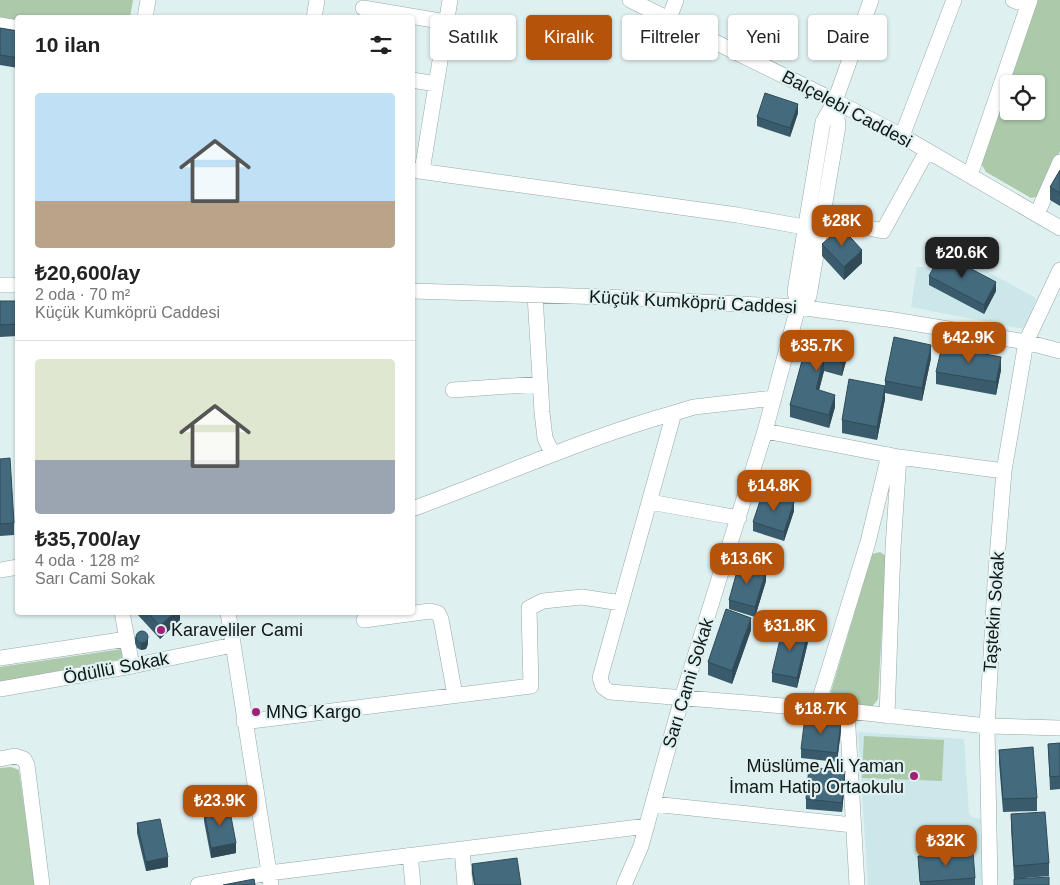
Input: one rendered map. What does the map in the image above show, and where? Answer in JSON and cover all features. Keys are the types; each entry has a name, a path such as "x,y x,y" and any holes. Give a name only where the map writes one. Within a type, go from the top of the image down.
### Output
{"street":[{"path":"146,15 148,0"},
{"path":"314,15 317,0"},
{"path":"447,15 450,0"},
{"name":"Balçelebi Caddesi","path":"630,0 661,15"},
{"path":"670,15 676,0"},
{"name":"Sarı Cami Sokak","path":"624,885 641,846 682,698 765,431 798,307 795,291 822,122 835,101 871,0"},
{"path":"902,136 954,0"},
{"path":"970,175 1020,0"},
{"path":"363,8 404,15"},
{"path":"415,17 430,19"},
{"path":"0,25 15,28"},
{"name":"Balçelebi Caddesi","path":"718,43 902,136 1060,228"},
{"path":"440,60 418,171 736,215 804,227"},
{"path":"415,80 436,84"},
{"name":"Sarı Cami Sokak","path":"798,307 809,296 838,126 835,101"},
{"path":"822,218 883,231 927,151"},
{"path":"1037,214 1060,162"},
{"name":"Taştekin Sokak","path":"990,885 987,726 1004,471 1026,342 1060,270"},
{"path":"0,285 15,285"},
{"name":"Küçük Kumköprü Caddesi","path":"415,291 798,307 894,320 1026,342 1060,351"},
{"path":"535,295 540,384 546,438 552,454"},
{"path":"454,390 540,384"},
{"path":"415,508 552,454 674,412 694,406 774,398"},
{"path":"674,412 600,678 603,687 610,692 847,710 987,726 1060,728"},
{"path":"765,431 894,456 1004,471"},
{"path":"817,708 894,456"},
{"path":"887,716 894,456"},
{"path":"650,502 739,518"},
{"path":"868,542 893,548"},
{"path":"0,570 15,568"},
{"path":"244,722 531,686 529,608 543,601 582,597 621,603"},
{"path":"415,612 430,610 438,613 441,619 454,695"},
{"path":"123,615 132,666"},
{"path":"228,615 270,879"},
{"path":"364,620 397,615"},
{"path":"0,658 127,639"},
{"name":"Ödüllü Sokak","path":"0,689 132,666 233,645"},
{"path":"847,710 857,885"},
{"path":"0,759 15,756 24,759 28,765 42,885"},
{"path":"653,804 853,824"},
{"path":"198,885 270,879 410,855 647,826"},
{"path":"462,849 465,885"},
{"path":"410,855 413,885"}],"shaded area":[{"path":"934,243 1036,298 1029,330 911,307 917,267 928,267"},
{"name":"Müslüme Ali Yaman İmam Hatip Ortaokulu","path":"858,732 964,739 969,813 972,817 981,819 985,885 868,885"}],"green space":[{"path":"0,0 133,0 130,15 15,15 15,20 0,18"},
{"path":"1034,0 1060,0 1060,151 1040,196 1031,198 986,172 979,160 1000,99 1000,120 1045,120 1045,75 1008,75"},
{"path":"880,552 886,556 878,699 872,707 836,701 830,695 872,554"},
{"path":"122,649 125,656 122,659 0,682 0,667"},
{"path":"864,736 944,740 942,781 862,778"},
{"path":"11,767 19,770 35,885 0,885 0,768"}],"building":[{"path":"0,28 15,30 15,58 0,55"},
{"path":"765,93 798,104 790,128 757,117"},
{"path":"1060,170 1060,193 1050,187"},
{"path":"841,227 862,250 844,267 822,244"},
{"path":"941,253 996,282 984,305 929,276"},
{"path":"0,301 15,301 15,324 0,325"},
{"path":"810,331 848,341 842,363 824,358 816,389 835,395 829,415 790,405"},
{"path":"894,337 931,345 922,388 885,381"},
{"path":"942,346 1001,357 996,382 936,372"},
{"path":"849,379 885,386 877,427 842,420"},
{"path":"10,458 14,523 0,524 0,459"},
{"path":"763,492 794,502 784,532 753,522"},
{"path":"739,564 766,571 755,607 729,600"},
{"path":"726,609 751,618 732,671 708,662"},
{"path":"150,615 172,615 160,626"},
{"path":"783,627 808,632 797,678 772,673"},
{"path":"142,631 148,637 142,643 136,637"},
{"path":"805,717 841,721 837,753 801,749"},
{"path":"1060,743 1060,776 1050,777 1048,744"},
{"path":"1033,747 1037,798 1003,799 999,750"},
{"path":"809,767 845,771 842,803 806,799"},
{"path":"229,806 236,843 211,848 204,811"},
{"path":"1045,812 1049,863 1014,866 1011,814"},
{"path":"160,819 168,857 146,862 137,823"},
{"path":"973,852 975,878 920,882 918,856"},
{"path":"517,858 521,885 475,885 472,864"},
{"path":"1049,877 1049,885 1014,885 1014,879"},
{"path":"254,879 255,885 223,885"}],"place":[{"name":"Karaveliler Cami","path":"161,630"},
{"name":"MNG Kargo","path":"256,712"},
{"name":"Müslüme Ali Yaman İmam Hatip Ortaokulu","path":"914,776"}]}
